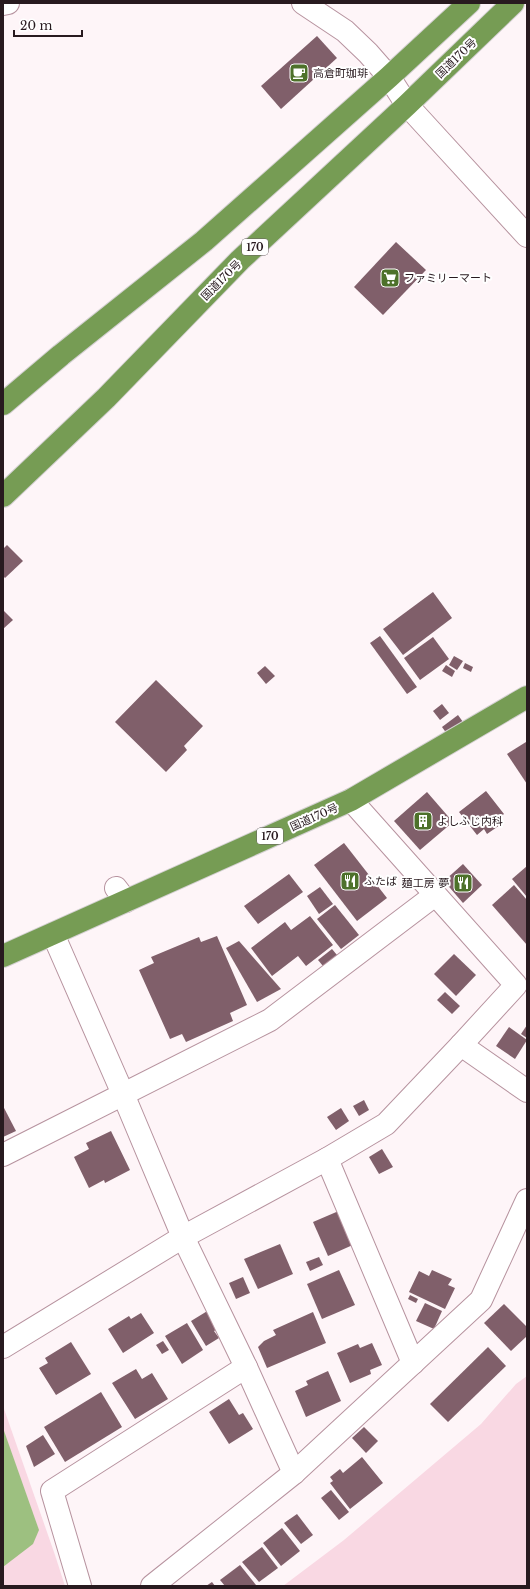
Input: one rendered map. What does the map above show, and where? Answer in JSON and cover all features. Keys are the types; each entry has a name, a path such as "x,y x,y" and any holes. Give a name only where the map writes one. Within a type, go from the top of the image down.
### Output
{"highway":[{"path":"3,404 61,355 204,241 389,77 469,3"},
{"name":"国道170号","path":"3,496 106,398 240,260 407,105 513,3"},
{"name":"国道170号","path":"3,956 53,934 121,895 350,800 527,697"}],"street":[{"path":"3,4 8,3"},
{"path":"303,3 345,30 368,53 389,77 407,105 527,236"},
{"path":"3,1347 183,1237 327,1159 386,1124 516,985 435,895 422,867 350,800"},
{"path":"3,1155 270,1020 435,895"},
{"path":"53,934 123,1094 183,1237 246,1367 294,1473"},
{"path":"461,1045 527,1091"},
{"path":"327,1159 413,1363"},
{"path":"152,1586 294,1473 481,1300 527,1200"},
{"path":"80,1586 52,1491 246,1367"}],"shaded area":[{"path":"527,1376 527,1586 283,1586 344,1540 481,1424 516,1384"},
{"path":"3,1406 55,1555 65,1586 3,1586"},
{"path":"3,1428 39,1530 33,1544 3,1567"}],"building":[{"path":"317,36 337,58 281,109 261,86"},
{"name":"ファミリーマート","path":"396,242 426,270 383,315 354,287"},
{"path":"7,545 23,561 5,578 3,576 3,549"},
{"path":"433,592 452,618 403,655 383,629"},
{"path":"3,610 13,620 3,629"},
{"path":"380,636 417,687 407,694 370,643"},
{"path":"433,637 449,659 420,680 404,658"},
{"path":"454,656 463,661 457,670 449,665"},
{"path":"465,663 473,667 471,672 463,668"},
{"path":"446,665 455,671 452,677 442,671"},
{"path":"265,666 275,676 266,684 257,673"},
{"path":"156,680 203,726 184,746 187,750 166,772 115,722"},
{"path":"442,704 449,713 440,720 433,711"},
{"path":"458,715 463,722 447,734 442,727"},
{"path":"526,742 527,744 527,784 507,754"},
{"path":"486,791 504,814 496,820 500,825 487,834 484,829 477,835 459,812"},
{"name":"よしふじ内科","path":"427,792 453,822 420,850 394,821"},
{"name":"ふたば","path":"344,843 387,898 357,921 314,865"},
{"name":"麺工房 夢","path":"463,864 482,885 463,903 444,881"},
{"path":"527,866 527,897 512,879"},
{"path":"289,874 303,892 258,924 244,906"},
{"path":"514,885 527,900 527,945 492,905"},
{"path":"320,887 333,904 319,914 307,896"},
{"path":"335,905 359,935 341,949 317,919"},
{"path":"310,916 333,945 306,966 298,956 272,976 251,948 285,922 291,930"},
{"path":"217,936 247,1005 230,1013 233,1021 186,1042 182,1034 170,1039 139,970 154,963 151,957 199,937 201,942"},
{"path":"239,941 281,989 257,1002 226,948"},
{"path":"332,949 337,955 323,966 318,960"},
{"path":"454,954 476,975 456,996 434,974"},
{"path":"445,992 460,1006 452,1014 437,1000"},
{"path":"527,1025 527,1038 521,1034"},
{"path":"509,1027 527,1040 515,1059 496,1046"},
{"path":"364,1100 369,1110 359,1116 353,1106"},
{"path":"3,1106 16,1131 3,1137"},
{"path":"341,1108 349,1121 336,1130 327,1117"},
{"path":"111,1131 130,1170 105,1183 104,1180 89,1188 74,1157 89,1149 86,1143"},
{"path":"382,1149 393,1167 379,1174 369,1157"},
{"path":"341,1210 355,1244 328,1256 313,1222"},
{"path":"280,1244 293,1274 258,1289 244,1259"},
{"path":"319,1257 323,1265 310,1271 306,1262"},
{"path":"339,1270 355,1305 322,1319 307,1284"},
{"path":"432,1270 452,1279 448,1285 455,1288 445,1309 409,1292 419,1271 429,1276"},
{"path":"243,1277 250,1293 236,1299 229,1283"},
{"path":"410,1295 418,1299 416,1303 408,1299"},
{"path":"425,1303 442,1311 434,1329 416,1321"},
{"path":"504,1304 527,1327 527,1336 511,1351 484,1323"},
{"path":"209,1310 219,1328 214,1331 219,1338 206,1346 191,1321"},
{"path":"313,1312 326,1343 267,1368 258,1347 264,1341 276,1335 273,1330"},
{"path":"141,1313 154,1333 123,1353 108,1329 129,1316 131,1319"},
{"path":"187,1323 203,1350 182,1364 165,1336"},
{"path":"163,1341 169,1350 162,1354 156,1345"},
{"path":"71,1342 91,1374 56,1395 39,1368 48,1363 45,1358"},
{"path":"372,1343 382,1365 370,1370 371,1374 350,1383 337,1353 358,1344 360,1348"},
{"path":"488,1347 506,1366 448,1422 430,1404"},
{"path":"136,1369 142,1379 152,1373 168,1399 135,1419 112,1383"},
{"path":"328,1371 341,1401 306,1417 295,1391 308,1385 306,1381"},
{"path":"101,1392 122,1427 65,1462 44,1427"},
{"path":"229,1399 239,1415 243,1413 253,1429 229,1444 209,1412"},
{"path":"364,1427 378,1441 366,1453 352,1438"},
{"path":"43,1435 55,1454 34,1467 26,1446"},
{"path":"362,1457 383,1483 350,1509 330,1483 333,1481 330,1477 340,1469 343,1473"},
{"path":"331,1490 349,1512 339,1520 321,1498"},
{"path":"297,1514 313,1535 301,1544 284,1523"},
{"path":"282,1528 300,1551 281,1566 263,1543"},
{"path":"262,1547 278,1568 259,1582 242,1562"},
{"path":"240,1565 256,1585 225,1586 220,1580"},
{"path":"212,1582 215,1586 206,1586"}],"place":[{"name":"高倉町珈琲","path":"299,73"},
{"name":"ファミリーマート","path":"390,278"},
{"name":"よしふじ内科","path":"423,821"},
{"name":"ふたば","path":"350,881"},
{"name":"麺工房 夢","path":"463,883"}]}
